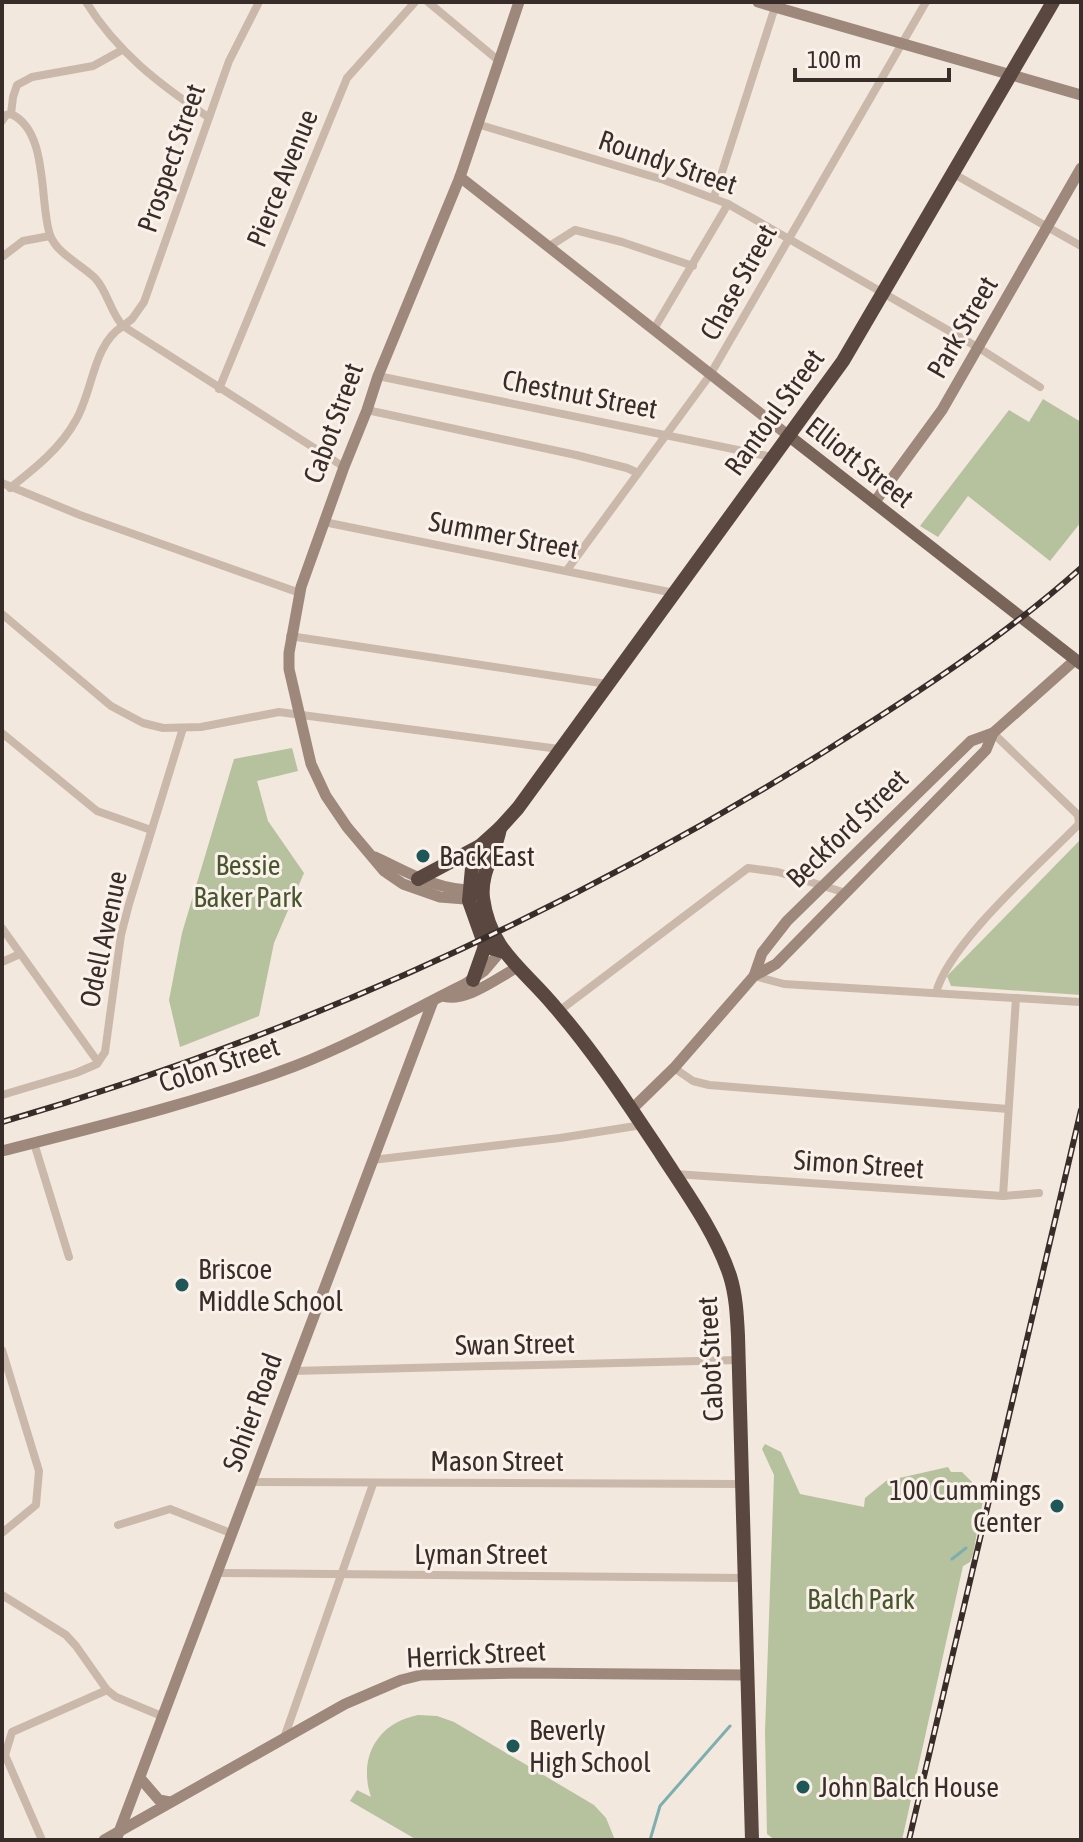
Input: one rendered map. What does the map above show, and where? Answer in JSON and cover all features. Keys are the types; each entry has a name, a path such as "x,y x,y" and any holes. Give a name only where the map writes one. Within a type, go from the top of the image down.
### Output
{"highway":[{"name":"Rantoul Street","path":"418,879 480,846 500,828 789,436 843,361 884,294 1053,2"},
{"name":"Rantoul Street","path":"476,895 498,843 500,828"},
{"path":"473,980 485,946 472,868 480,846"},
{"name":"Cabot Street","path":"476,895 501,951 559,1011 633,1108 717,1246 730,1277 737,1320 752,1840"},
{"name":"Cabot Street","path":"485,946 501,951"}],"main road":[{"name":"Cabot Street","path":"476,895 440,897 409,886 384,871 347,827 326,796 311,764 289,669 290,636 300,593 324,522 378,376 460,177 519,2"},
{"path":"758,2 1081,95"},
{"name":"Park Street","path":"874,503 935,420 1081,168"},
{"name":"Elliott Street","path":"460,177 874,503 1079,659"},
{"name":"Beckford Street","path":"754,976 762,953 821,885 971,741 993,733 1079,659"},
{"name":"Beckford Street","path":"633,1108 674,1068 754,976 776,964 986,750 993,733"},
{"name":"Cabot Street","path":"374,857 418,879 476,895"},
{"name":"Colon Street","path":"2,1151 189,1101 337,1049 473,980 501,951"},
{"name":"Colon Street","path":"437,998 461,996 518,967"},
{"name":"Sohier Road","path":"118,1835 372,1160 437,998"},
{"name":"Herrick Street","path":"104,1840 118,1835 170,1802 378,1688 421,1675 747,1675"},
{"path":"140,1778 159,1800 170,1802"}],"street":[{"path":"86,2 122,50 170,92 208,117"},
{"name":"Prospect Street","path":"6,486 42,461 66,436 84,405 105,343 113,332 132,319 144,302 229,61 258,2"},
{"name":"Pierce Avenue","path":"219,389 347,78 415,2"},
{"path":"428,2 499,61"},
{"name":"Chase Street","path":"567,570 710,375 926,2"},
{"path":"714,197 775,7"},
{"path":"11,114 17,85 32,77 93,66 122,50"},
{"path":"2,121 11,114"},
{"path":"11,114 23,122 31,134 42,173 50,236 103,288 115,317 123,326 344,467"},
{"name":"Roundy Street","path":"477,124 714,197 979,348 1040,387"},
{"path":"954,174 1081,246"},
{"path":"654,329 728,204"},
{"path":"548,247 575,230 633,245 693,266"},
{"path":"2,257 23,241 50,236"},
{"name":"Chestnut Street","path":"378,376 772,457"},
{"path":"367,410 576,455 638,473"},
{"path":"6,486 300,593"},
{"name":"Summer Street","path":"324,522 674,593"},
{"path":"2,614 125,715 163,728 201,727 279,712 559,749"},
{"path":"290,636 608,685"},
{"name":"Odell Avenue","path":"98,1062 105,1052 121,935 183,728"},
{"path":"2,733 97,811 151,830"},
{"path":"936,993 943,974 966,939 1079,824 1078,815 993,733"},
{"path":"559,1011 748,868 766,869 846,893"},
{"path":"2,928 98,1062 76,1073 2,1095"},
{"path":"2,962 20,954"},
{"path":"754,976 784,984 1080,1002"},
{"path":"1003,1196 1016,998"},
{"path":"674,1068 693,1081 709,1085 1008,1109"},
{"path":"372,1160 642,1125"},
{"path":"34,1143 69,1257"},
{"name":"Simon Street","path":"675,1174 1003,1196 1039,1193"},
{"path":"2,1350 39,1471 36,1505 2,1533"},
{"name":"Swan Street","path":"292,1371 738,1360"},
{"name":"Mason Street","path":"252,1482 741,1484"},
{"path":"284,1738 373,1484"},
{"path":"118,1525 170,1509 233,1534"},
{"name":"Lyman Street","path":"219,1573 743,1578"},
{"path":"2,1595 66,1635 107,1690 116,1697 164,1717"},
{"path":"42,1840 5,1755 9,1738 12,1732 107,1690"}],"green space":[{"path":"1043,399 1081,422 1081,522 1050,561 968,496 938,537 920,526 1009,410 1029,422"},
{"name":"Bessie Baker Park","path":"292,748 298,771 257,781 268,821 304,873 274,943 259,1016 180,1047 169,1000 182,933 234,759"},
{"path":"1081,839 1081,995 951,986 947,976"},
{"name":"Balch Park","path":"765,1444 781,1452 800,1494 864,1507 865,1498 886,1481 948,1467 951,1472 962,1472 980,1490 983,1500 973,1554 970,1562 963,1566 902,1840 775,1840 767,1834 765,1732 774,1475 762,1449"},
{"path":"418,1715 437,1716 454,1722 594,1805 606,1818 615,1840 417,1840 350,1801 357,1790 371,1797 367,1769 374,1744 392,1726"}],"waterway":[{"path":"952,1559 966,1548"},
{"path":"650,1840 660,1806 730,1726"}],"railway":[{"path":"2,1122 218,1051 323,1009 530,916 730,809 827,750 990,641 1081,568"},
{"path":"909,1840 1081,1110"}],"place":[{"name":"Back East","path":"423,856"},
{"name":"Briscoe Middle School","path":"182,1285"},
{"name":"100 Cummings Center","path":"1057,1506"},
{"name":"Beverly High School","path":"513,1746"},
{"name":"John Balch House","path":"803,1787"}]}
